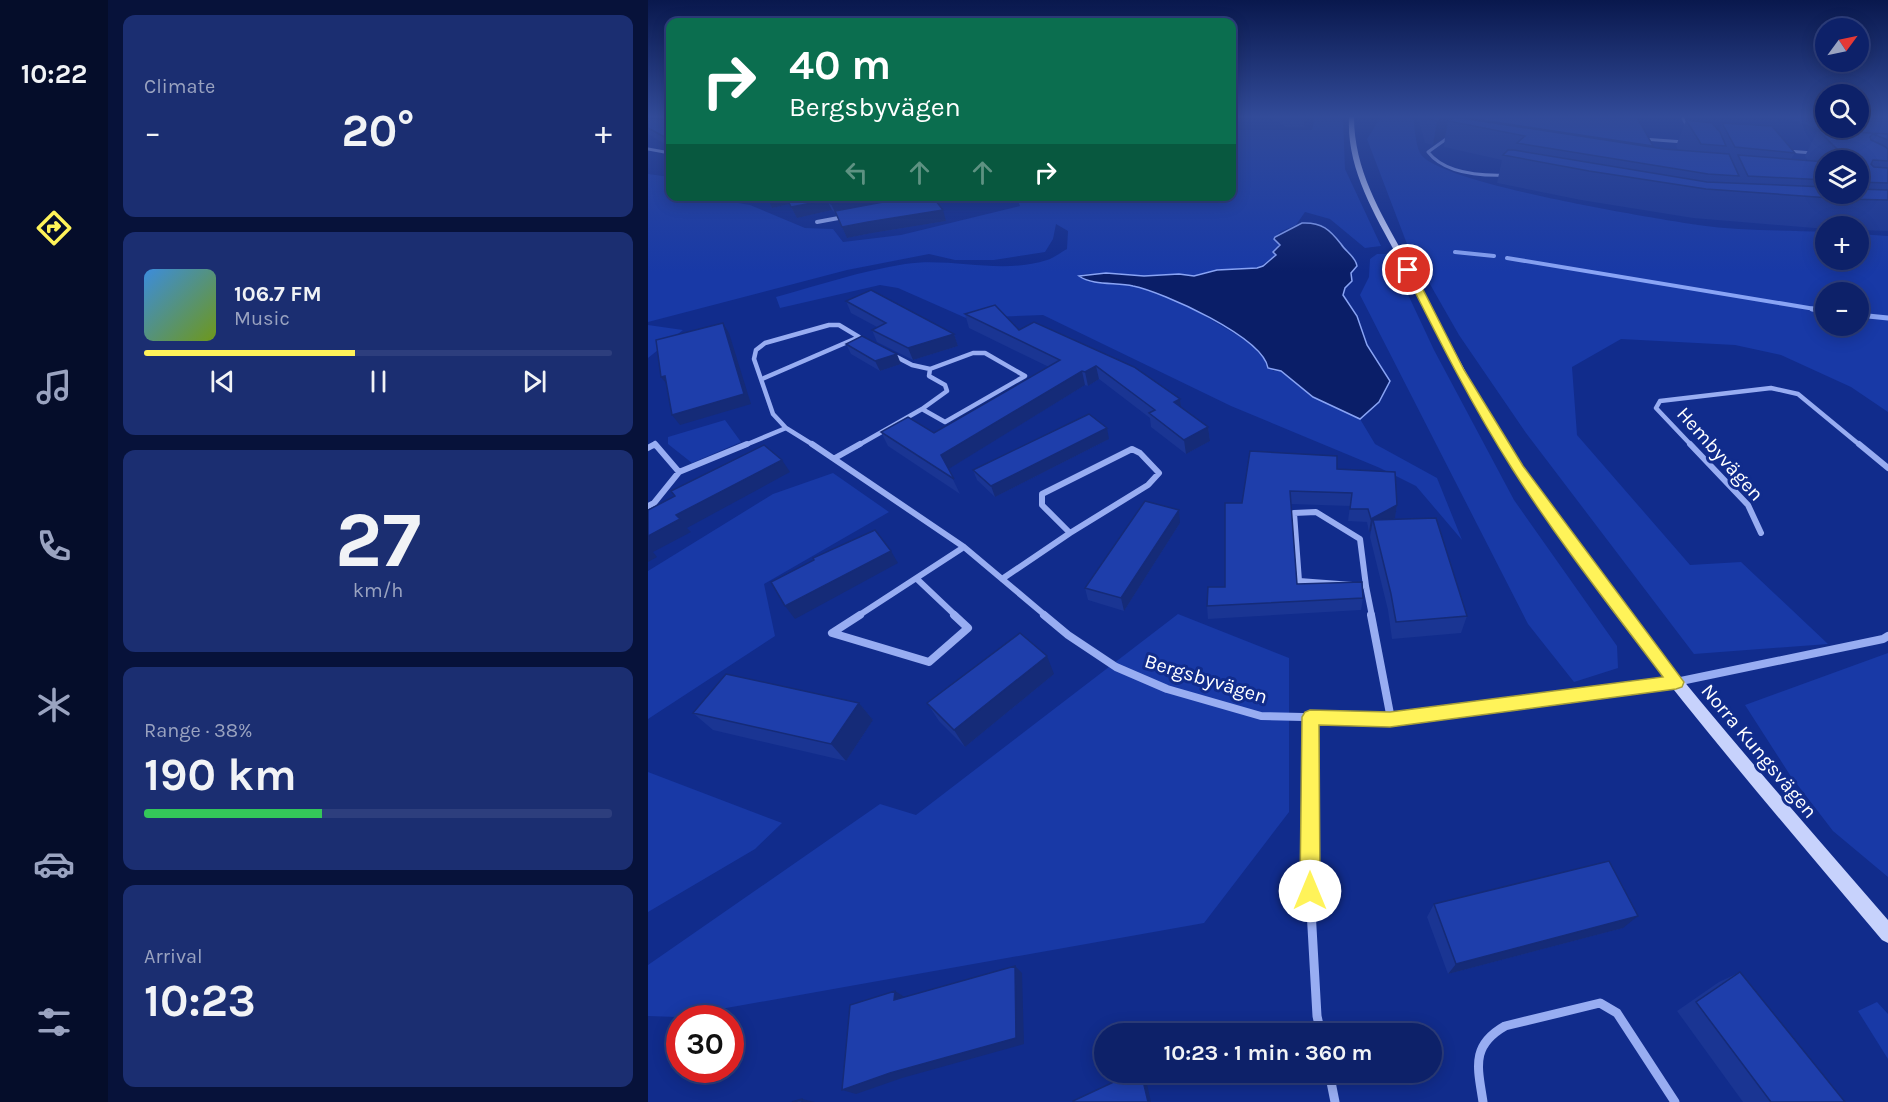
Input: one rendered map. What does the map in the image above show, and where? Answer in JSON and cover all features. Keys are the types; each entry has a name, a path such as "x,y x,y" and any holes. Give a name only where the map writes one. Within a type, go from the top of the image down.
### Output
{"main road":[{"name":"Norra Kungsvägen","path":"1359,168 1392,241 1459,370 1518,469 1676,682 1888,934"}],"street":[{"path":"1455,168 1478,177 1508,174"},
{"path":"927,203 931,201"},
{"path":"817,222 847,217"},
{"path":"859,337 762,379 754,359 756,350 765,343 835,325 859,337 867,341"},
{"path":"885,351 912,365 930,369 974,353 985,353 1025,376 945,422 922,409"},
{"path":"835,458 922,409 947,391 945,385 929,376 930,369"},
{"name":"Bergsbyvägen","path":"762,379 773,414 786,428 835,458 964,547 1068,635 1116,667 1167,689 1261,716 1390,719 1676,682"},
{"name":"Hembyvägen","path":"1761,533 1748,505 1656,408 1660,401 1772,388 1798,394 1888,468"},
{"path":"648,506 654,503 679,472 786,428"},
{"path":"648,448 655,444 679,472"},
{"path":"1002,579 1070,533 1148,485 1159,473 1140,453 1132,449 1041,494 1042,505 1070,533"},
{"path":"1366,586 1299,581 1294,513 1316,512 1360,538 1366,586 1390,719"},
{"path":"917,579 968,628 929,662 832,633 964,547"},
{"path":"1676,682 1888,636"},
{"path":"1310,717 1310,891 1319,1023"},
{"path":"1483,1102 1478,1053 1482,1042 1491,1032 1505,1026 1600,1003 1617,1013 1675,1102"},
{"path":"1331,1083 1335,1102"}],"shaded area":[{"path":"1236,168 1345,168 1381,246 1365,248 1330,219 1305,212 1296,225 1280,232 1274,239 1280,245 1277,255 1257,268 1217,270 1194,276 1082,274 1101,281 1128,284 1164,295 1192,309 1253,346 1273,371 1281,371 1313,397 1360,419 1375,444 1437,478 1462,540 1416,486 1380,468 1231,406 1043,315 966,318 898,288 880,285 780,308 776,297 856,274 905,264 923,262 1012,266 1047,260 1067,249 1068,231 1056,224 1053,239 1045,252 994,260 955,260 929,254 847,270 648,322 648,174 666,176 666,201 733,201 750,205 805,228 833,229 843,242 901,235 1020,206 1018,201 1236,201"},
{"path":"1378,168 1446,168 1464,176 1549,198 1698,225 1815,232 1815,270 1869,270 1869,235 1888,236 1888,412 1851,387 1781,355 1735,345 1621,339 1572,367 1577,435 1690,565 1741,562 1828,644 1694,654 1526,433 1459,335 1407,244"},
{"path":"1302,223 1315,224 1329,231 1353,257 1357,266 1351,273 1352,281 1345,288 1343,295 1357,316 1367,345 1390,381 1379,402 1360,419 1313,397 1281,371 1268,368 1262,356 1249,343 1188,306 1147,290 1091,281 1079,276 1106,273 1194,276 1217,270 1257,268 1276,255 1273,252 1280,245 1274,239 1275,237"},
{"path":"1377,254 1389,254 1434,350 1514,500 1617,646 1618,668 1574,682 1528,624 1360,295 1369,277 1370,259"},
{"path":"648,325 683,330 648,358"},
{"path":"725,420 741,442 692,463 668,444 668,437"},
{"path":"833,473 889,512 764,584 775,636 648,719 648,571 773,494"},
{"path":"1178,614 1289,658 1289,812 1204,923 743,1005 666,1005 666,1017 648,1016 648,965 880,804 916,815"},
{"path":"1888,653 1888,877 1833,831 1790,775 1745,705"},
{"path":"648,772 782,823 755,849 648,912"},
{"path":"1877,1002 1888,1014 1888,1059 1858,1011"}],"building":[{"path":"1575,168 1625,168 1707,182 1815,187 1815,197 1706,189"},
{"path":"1674,168 1736,168 1739,176"},
{"path":"1744,168 1815,168 1815,179 1748,176"},
{"path":"1869,168 1888,168 1888,183 1869,182"},
{"path":"1869,189 1888,190 1888,200 1869,200"},
{"path":"788,201 822,201 791,207"},
{"path":"828,201 846,201 831,204"},
{"path":"888,201 936,201 943,210 842,227 835,211"},
{"path":"871,290 954,334 908,348 872,330 886,323 846,301"},
{"path":"995,305 1019,330 1034,322 1134,367 1180,399 1174,402 1208,427 1184,440 1149,413 1155,410 1096,366 1085,372 1082,371 941,455 954,479 881,432 908,417 934,433 1060,360 965,314"},
{"path":"723,323 744,394 672,415 665,376 661,377 656,340"},
{"path":"862,336 897,354 875,361 846,344"},
{"path":"1089,414 1107,428 991,486 973,470"},
{"path":"764,445 782,460 676,515 680,519 648,536 648,510 675,496 671,491"},
{"path":"1250,451 1337,456 1337,469 1395,472 1397,505 1371,519 1368,509 1350,509 1352,493 1290,491 1297,584 1362,582 1363,598 1207,606 1208,587 1225,587 1225,503 1242,503"},
{"path":"1145,501 1179,510 1121,598 1085,588"},
{"path":"1436,518 1467,616 1396,622 1373,520"},
{"path":"875,530 891,551 785,606 771,582 814,560 813,558"},
{"path":"1020,633 1047,656 954,730 927,703"},
{"path":"726,674 859,703 831,744 693,713"},
{"path":"1609,861 1638,916 1456,964 1434,904"},
{"path":"1015,966 1016,1038 890,1073 842,1090 850,1005 895,991 894,1000"},
{"path":"1740,972 1845,1102 1771,1102 1696,1002"},
{"path":"1111,1083 1144,1083 1148,1102 1073,1102"}],"waterway":[{"path":"1455,252 1494,256"},
{"path":"1507,258 1815,309"},
{"path":"1869,316 1888,318"}],"route":[{"path":"1310,891 1310,717 1390,719 1676,682 1518,469 1459,370 1408,270"}]}
